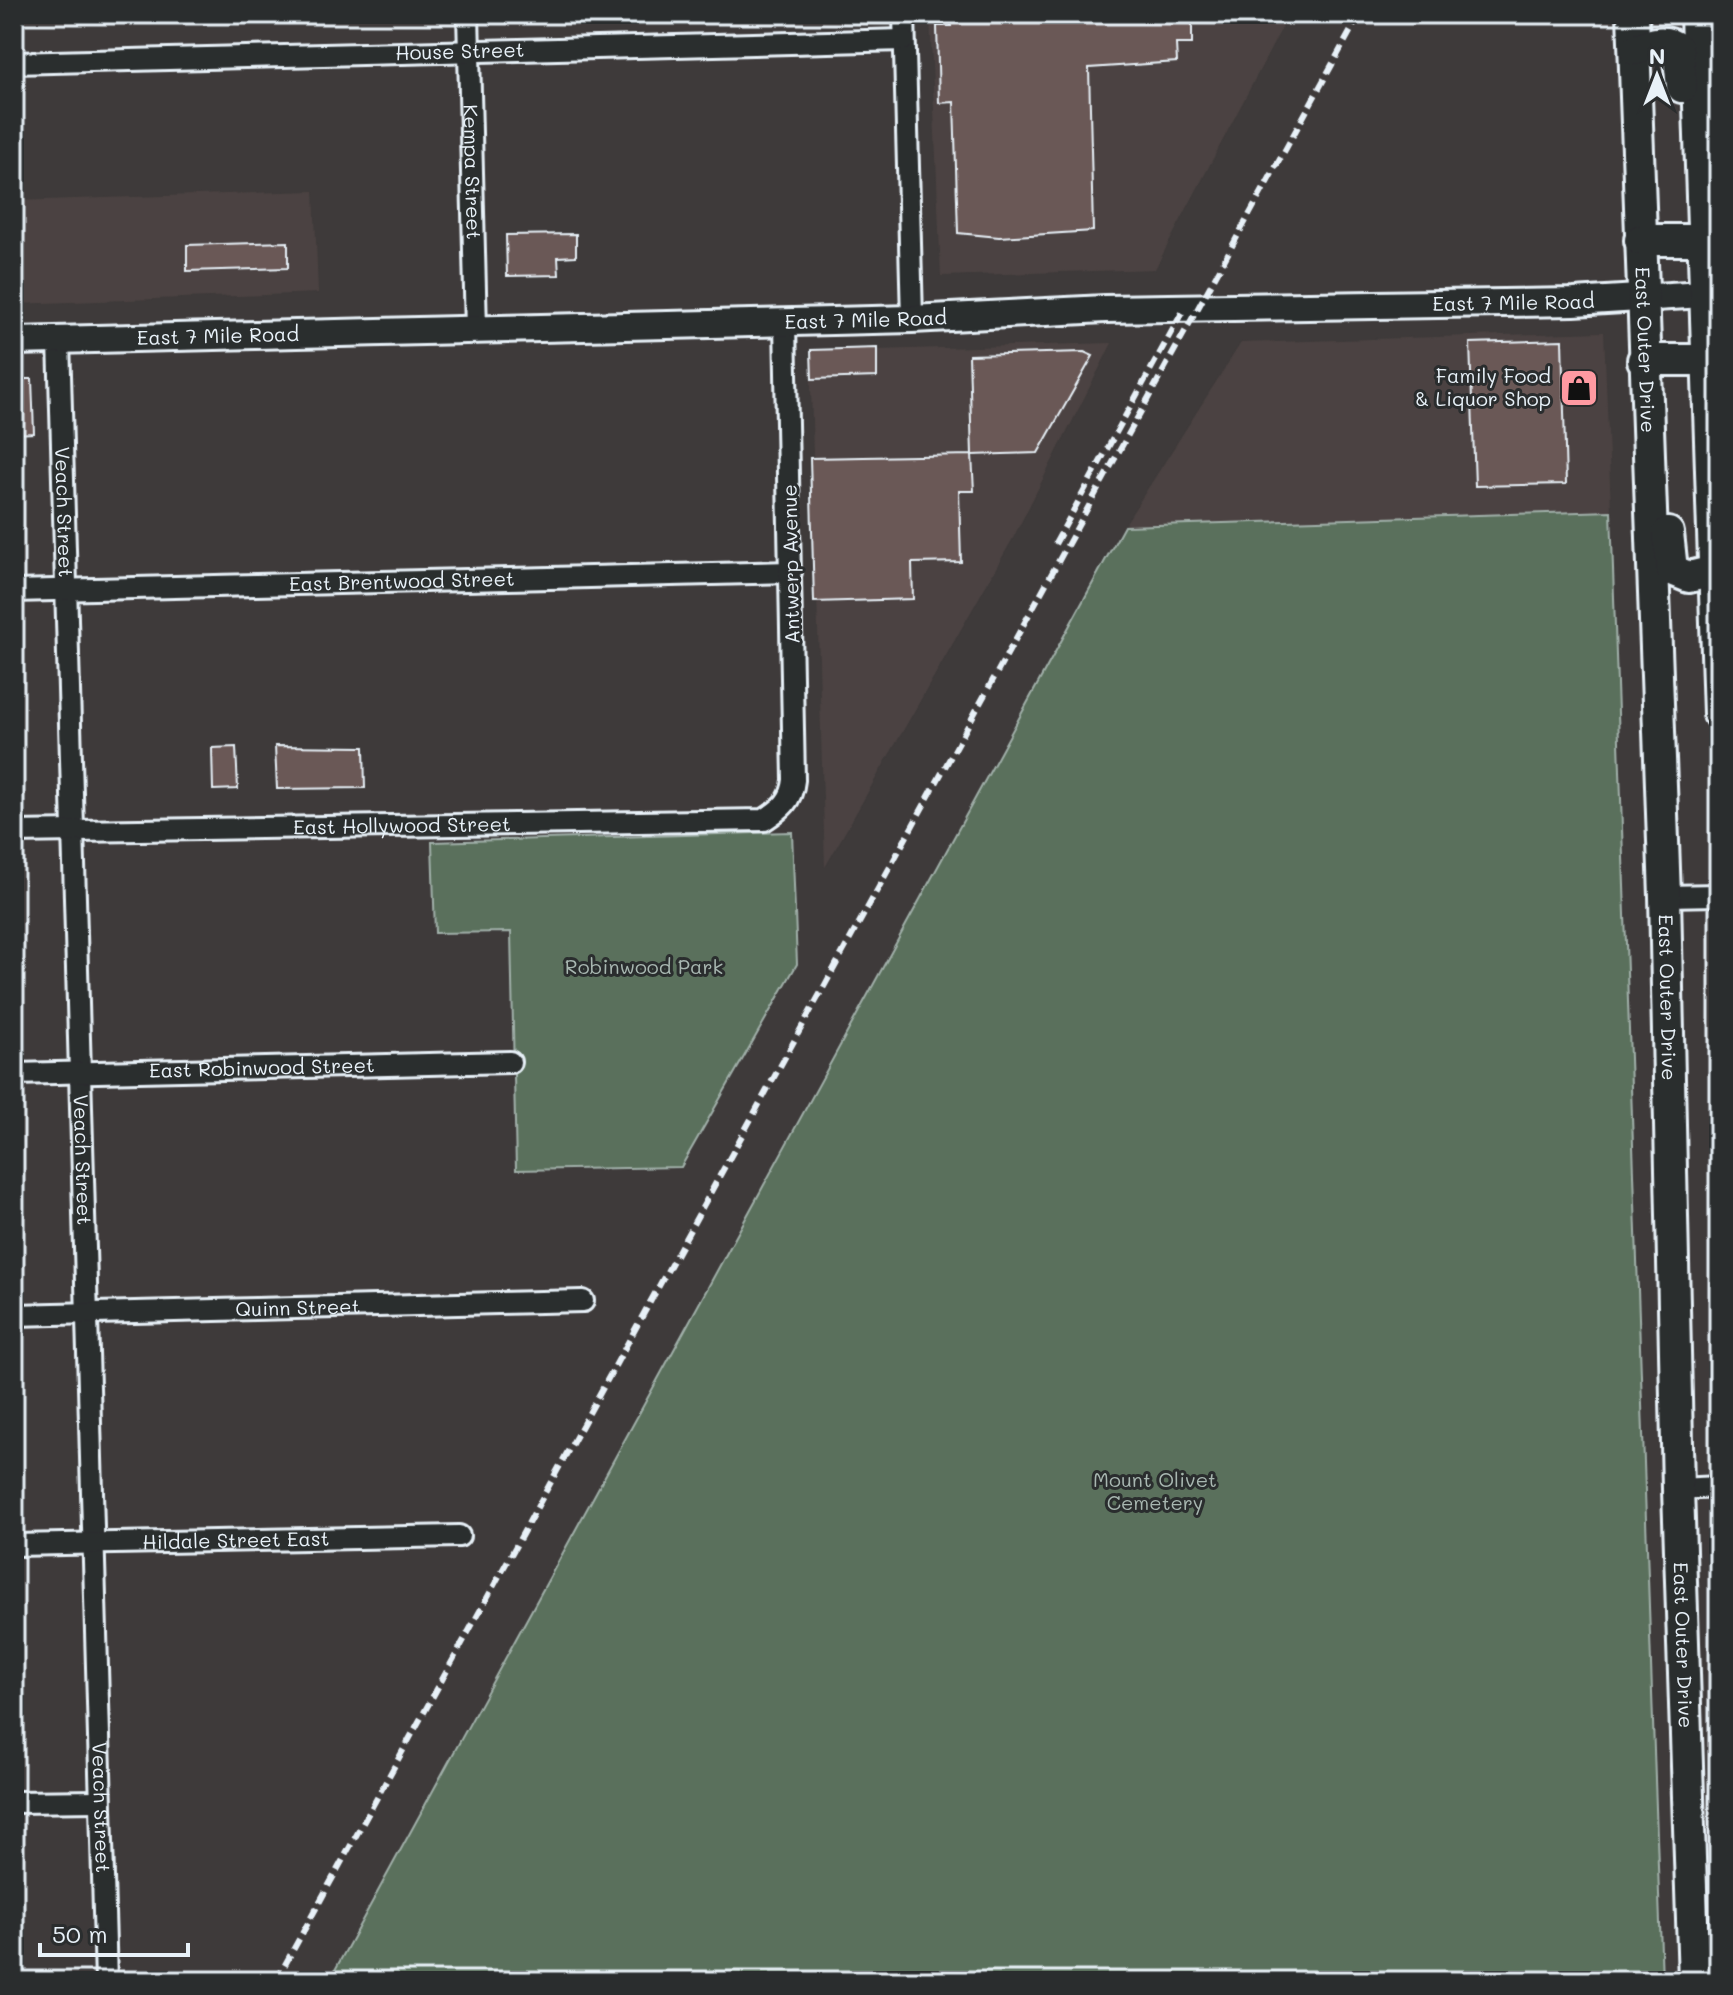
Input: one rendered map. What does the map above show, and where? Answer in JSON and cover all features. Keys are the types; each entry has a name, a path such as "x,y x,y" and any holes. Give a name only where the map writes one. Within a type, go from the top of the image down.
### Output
{"main road":[{"name":"East Outer Drive","path":"1633,14 1643,360 1665,896 1678,1489 1694,1981"},
{"path":"1696,14 1704,240 1712,293 1707,360 1719,714"},
{"path":"1635,50 1659,42 1671,43 1678,49 1684,148 1702,168"},
{"path":"1640,240 1704,240"},
{"path":"1643,360 1707,360"},
{"path":"1647,418 1665,469 1672,570 1689,577 1714,571"}],"street":[{"name":"Kempa Street","path":"468,14 476,330"},
{"path":"904,14 912,319"},
{"name":"House Street","path":"14,63 904,40"},
{"name":"East 7 Mile Road","path":"14,341 912,319 1105,309 1438,305 1712,293"},
{"name":"Antwerp Avenue","path":"784,804 790,799 794,780 785,322"},
{"name":"Veach Street","path":"59,340 106,1981"},
{"name":"East Brentwood Street","path":"14,591 791,572"},
{"name":"East Hollywood Street","path":"14,832 764,820 784,804"},
{"path":"1665,896 1719,895"},
{"name":"East Robinwood Street","path":"14,1074 510,1062"},
{"name":"Quinn Street","path":"14,1315 583,1301"},
{"path":"1678,1489 1719,1487"},
{"name":"Hildale Street East","path":"14,1545 459,1536"},
{"path":"14,1802 100,1801"}],"shaded area":[{"path":"930,14 1289,14 1155,269 941,276"},
{"path":"314,191 318,293 14,304 14,201"},
{"path":"1604,332 1611,511 1124,526 1241,343"},
{"path":"1112,343 1013,538 825,867 810,352"}],"green space":[{"name":"Mount Olivet Cemetery","path":"1611,511 1662,1981 329,1981 1124,526"},
{"name":"Robinwood Park","path":"792,832 797,964 681,1167 516,1170 511,932 435,933 432,842"}],"building":[{"path":"951,14 1192,14 1192,44 1176,44 1177,62 1089,68 1093,231 999,237 958,233 954,102 939,103 937,26 951,26"},
{"path":"576,234 576,256 558,257 559,275 507,276 506,235"},
{"path":"288,242 288,268 187,271 187,245"},
{"path":"1562,340 1566,484 1475,486 1470,343"},
{"path":"877,348 877,377 812,379 811,350"},
{"path":"1084,352 1093,356 1038,453 972,455 969,355"},
{"path":"14,379 32,379 34,433 14,434"},
{"path":"972,455 974,491 959,491 961,562 912,563 913,599 814,602 810,458"},
{"path":"275,746 364,747 365,788 277,789"},
{"path":"236,747 238,789 213,790 212,748"}],"railway":[{"path":"276,1981 1360,14"},
{"path":"1055,544 1184,309"}],"place":[{"name":"Family Food & Liquor Shop","path":"1579,388"}]}
